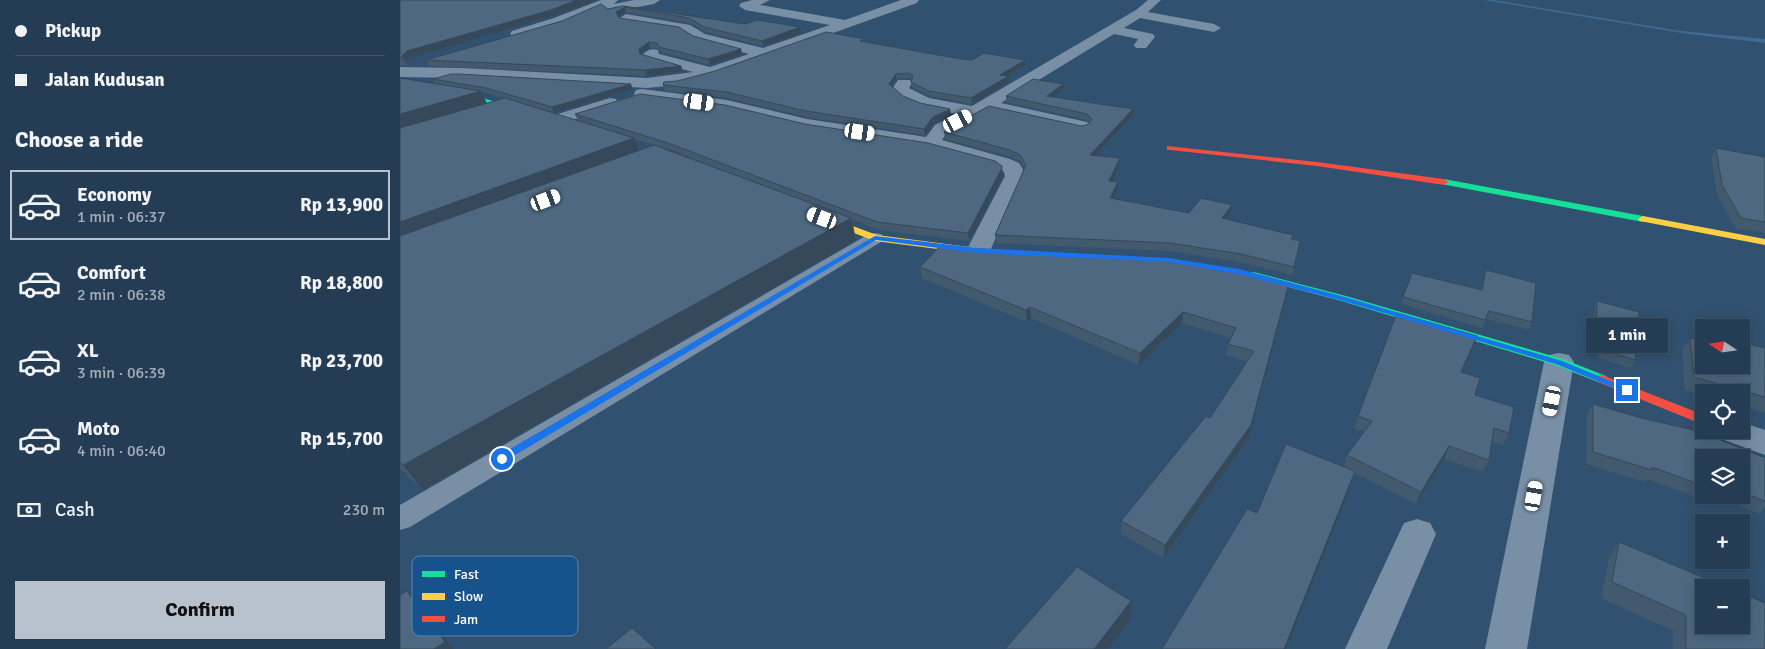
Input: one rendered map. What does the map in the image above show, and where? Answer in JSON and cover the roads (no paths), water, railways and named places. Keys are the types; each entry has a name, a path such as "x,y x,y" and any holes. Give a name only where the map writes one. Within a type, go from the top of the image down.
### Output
{"street":[{"path":"500,39 577,14 612,0"},
{"path":"577,14 654,0"},
{"path":"764,0 745,6 846,24"},
{"path":"400,72 462,73 647,82 671,81 711,72 913,0"},
{"path":"931,142 941,129 980,109 1112,30 1138,14 1155,0"},
{"path":"867,2 894,7"},
{"path":"1138,14 1214,28"},
{"path":"626,18 685,28 700,37 764,53"},
{"path":"1112,30 1148,37 1141,45"},
{"path":"653,53 649,56 711,72"},
{"path":"400,68 437,58"},
{"path":"904,83 900,89 903,95 916,100 1080,126"},
{"path":"546,118 641,94 666,85"},
{"path":"400,86 466,95 572,126"},
{"path":"641,94 727,106 807,124 931,142 1003,163 1012,167 1015,171 1015,176 983,251 875,238 811,213"},
{"path":"480,118 514,108"},
{"path":"1170,148 1317,164 1432,180 1765,242"},
{"path":"1239,272 1342,298 1559,362 1695,416"},
{"path":"1506,649 1559,362"},
{"path":"1750,437 1765,443"},
{"path":"1366,649 1417,534"}],"lane":[{"path":"400,519 875,238"}],"waterway":[{"path":"1486,0 1681,32 1765,41"}]}
